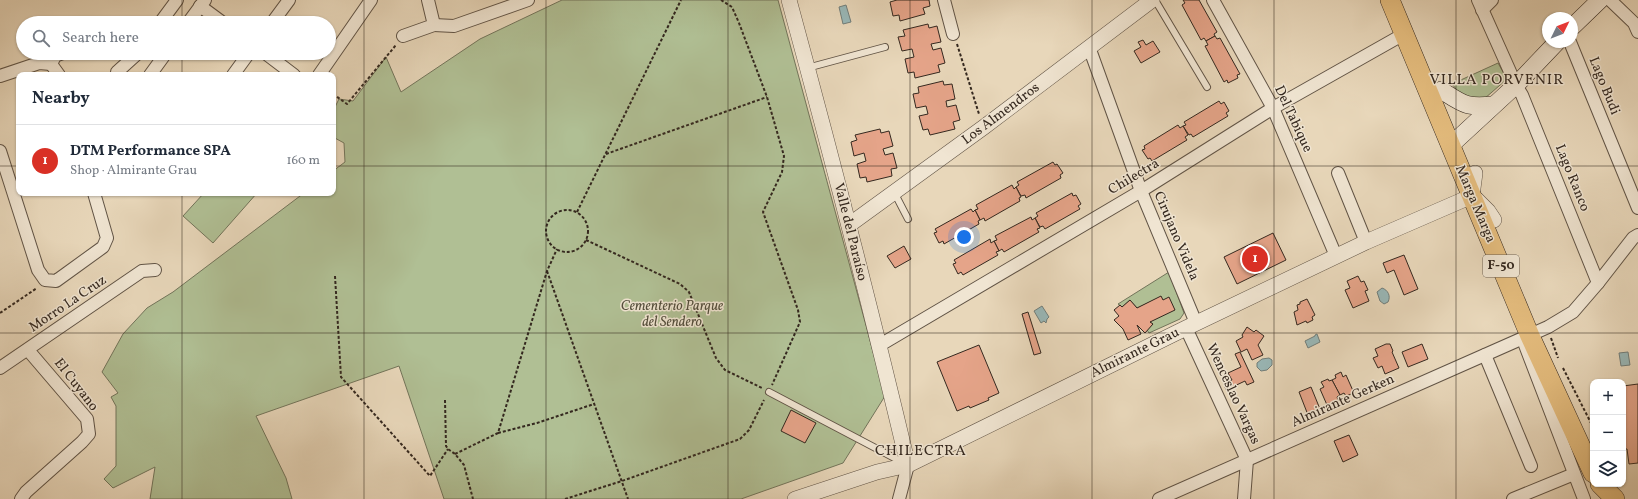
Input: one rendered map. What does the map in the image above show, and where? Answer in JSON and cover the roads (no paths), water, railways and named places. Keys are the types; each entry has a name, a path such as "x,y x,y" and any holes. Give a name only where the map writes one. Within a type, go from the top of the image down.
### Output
{"main road":[{"name":"Marga Marga","path":"1390,0 1404,34 1455,141 1475,173 1494,220 1535,333 1590,436"},
{"name":"Marga Marga","path":"1404,0 1441,90 1472,196 1535,333 1590,466"},
{"path":"1578,21 1600,0"},
{"path":"1455,141 1516,85 1551,48"},
{"path":"1441,90 1461,103 1475,107 1493,105"},
{"path":"1600,487 1605,499"},
{"path":"1602,487 1615,499"},
{"path":"1615,487 1621,499"}],"street":[{"path":"165,16 177,0"},
{"path":"277,16 289,0"},
{"path":"336,50 371,0"},
{"path":"428,0 434,25"},
{"path":"403,36 434,25 454,26 528,0"},
{"name":"Valle del Paraíso","path":"789,0 880,346 908,465"},
{"path":"944,0 954,34"},
{"name":"Los Almendros","path":"848,225 984,127 1152,0"},
{"name":"Del Tabique","path":"1212,0 1273,108 1336,256"},
{"path":"1480,5 1492,0"},
{"path":"1610,0 1634,23 1638,32"},
{"path":"193,16 203,3 217,16"},
{"name":"Lago Ranco","path":"1480,5 1516,85 1522,95 1598,283"},
{"name":"Chilectra","path":"880,346 1141,191 1273,108 1404,34"},
{"name":"Cirujano Videla","path":"1089,47 1191,325"},
{"name":"Lago Budi","path":"1572,48 1638,208"},
{"path":"51,64 53,60"},
{"path":"117,72 130,60"},
{"path":"152,72 161,60"},
{"path":"236,72 245,60"},
{"path":"274,60 290,72"},
{"path":"321,72 329,60"},
{"path":"0,76 39,63 51,64 57,72"},
{"path":"0,151 38,270 45,280 56,280 103,247 107,238 95,196"},
{"path":"1338,173 1366,242"},
{"path":"1475,173 1472,196 1481,203 1494,220"},
{"name":"Almirante Grau","path":"795,499 877,472 908,465 1191,325 1366,242 1472,196"},
{"name":"Almirante Gerken","path":"1159,499 1535,333 1572,312 1598,283 1633,238 1638,235"},
{"name":"Morro La Cruz","path":"0,368 142,272 155,270"},
{"name":"Wenceslao Vargas","path":"1191,325 1247,460 1244,499"},
{"name":"Marga Marga","path":"1535,333 1574,474 1584,499"},
{"name":"El Cuyano","path":"20,499 82,442 88,434 87,419 28,350"},
{"path":"1484,355 1531,466"},
{"path":"899,499 908,465"},
{"path":"1513,499 1574,474"}],"lane":[{"path":"1156,0 1207,87"},
{"path":"807,68 885,47"},
{"path":"894,192 908,219"},
{"path":"769,392 908,465"}],"water":[{"path":"846,5 851,22 843,24 839,7"},
{"path":"1382,288 1386,290 1389,295 1388,302 1384,304 1380,301 1377,292"},
{"path":"1042,306 1049,317 1046,323 1044,321 1041,323 1034,311"},
{"path":"1317,334 1320,342 1308,348 1305,341"},
{"path":"1628,352 1630,365 1621,366 1619,353"},
{"path":"1269,358 1272,360 1272,365 1267,370 1261,371 1257,367 1257,363 1262,359"}],"place":[{"name":"DTM Performance SPA","path":"1255,259"}],"district":[{"name":"VILLA PORVENIR","path":"1497,80"},
{"name":"CHILECTRA","path":"921,451"}],"park label":[{"name":"Cementerio Parque del Sendero","path":"672,314"}]}
